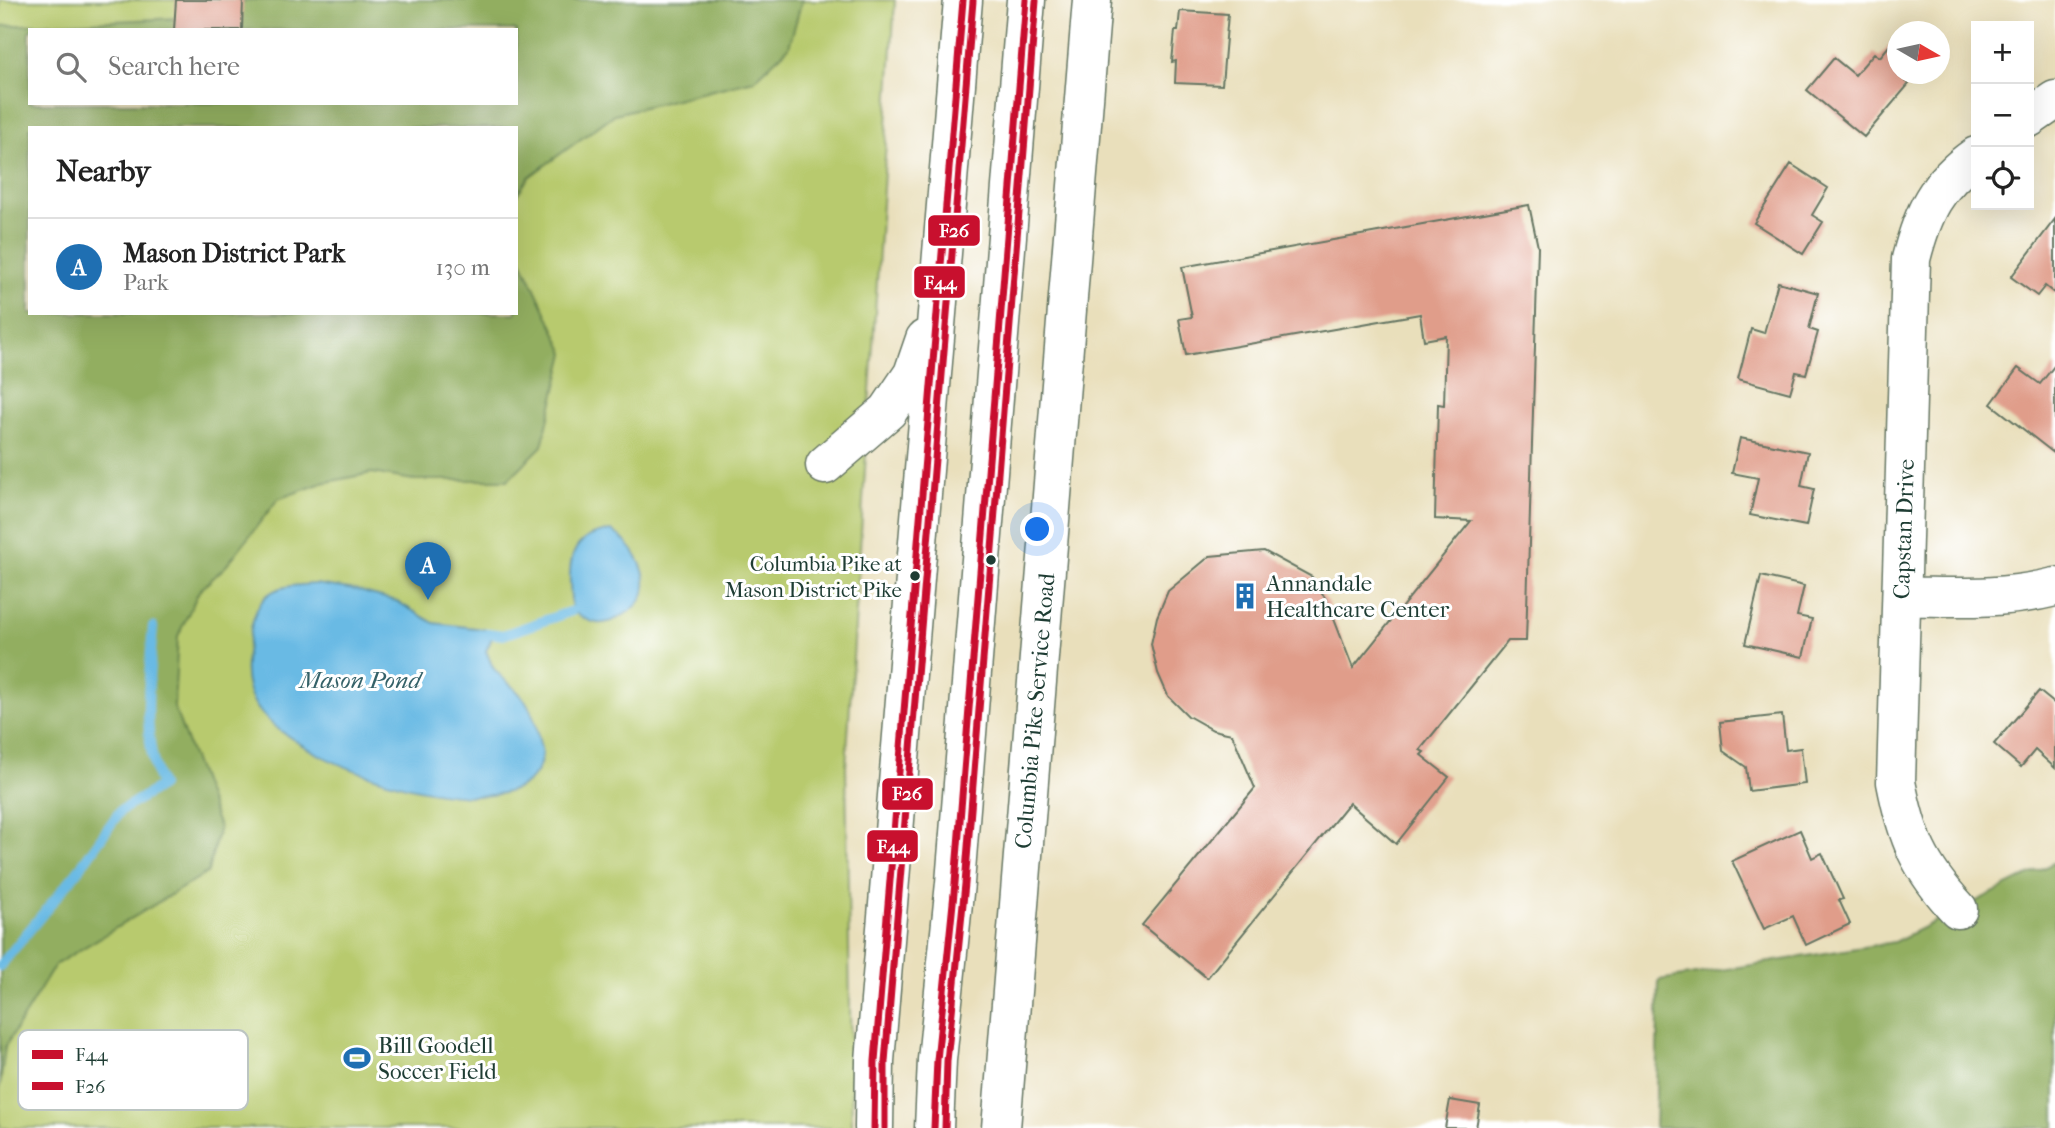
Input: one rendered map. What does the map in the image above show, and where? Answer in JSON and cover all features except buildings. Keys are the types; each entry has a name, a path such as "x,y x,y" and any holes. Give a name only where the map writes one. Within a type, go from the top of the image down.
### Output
{"main road":[{"path":"874,1128 875,1061 964,0"},
{"path":"934,1128 937,1060 955,883 1026,0"},
{"name":"Columbia Pike Service Road","path":"1001,1128 1092,0"},
{"path":"2034,115 2055,100"},
{"name":"Capstan Drive","path":"1958,909 1940,890 1919,859 1904,822 1896,782 1911,259 1920,225 1936,194 1958,168 1971,159"},
{"path":"825,465 888,411 913,374 938,300"},
{"path":"1902,596 1979,598 2026,595 2055,587"}],"green space":[{"path":"0,0 895,0 846,767 852,1128 0,1128"},
{"path":"248,0 802,0 789,47 754,80 615,114 529,177 518,193 518,126 28,126 28,315 518,315 518,252 565,353 542,446 508,480 413,480 372,473 322,483 278,499 226,566 199,591 178,636 174,707 219,827 208,872 55,965 5,1047 0,1086 0,26 205,17"},
{"path":"2055,862 2055,1128 1655,1128 1659,980 1894,942"}],"water":[{"path":"612,531 633,550 642,568 645,587 640,601 630,611 603,623 593,622 572,611 572,558 584,539"},
{"name":"Mason Pond","path":"316,584 356,590 396,601 434,623 484,629 492,638 486,651 492,666 525,700 535,722 542,755 531,779 508,792 477,796 404,786 318,754 268,720 251,697 246,678 247,649 255,615 265,597 273,592 291,586"}],"waterway":[{"path":"488,633 503,635 572,611"},
{"path":"0,966 77,872 120,811 161,786 149,728 148,687 153,627"}],"transit line":[{"name":"F44","path":"874,1128 875,1061 963,0"},
{"name":"F44","path":"934,1128 937,1060 955,883 1026,0"},
{"name":"F26","path":"885,1128 885,1062 973,1"},
{"name":"F26","path":"945,1128 947,1061 965,884 1036,1"}],"place":[{"name":"Columbia Pike at Mason District Pike","path":"915,576"},
{"name":"Annandale Healthcare Center","path":"1245,596"},
{"name":"Mason District Park","path":"428,600"},
{"name":"Bill Goodell Soccer Field","path":"357,1058"}]}
